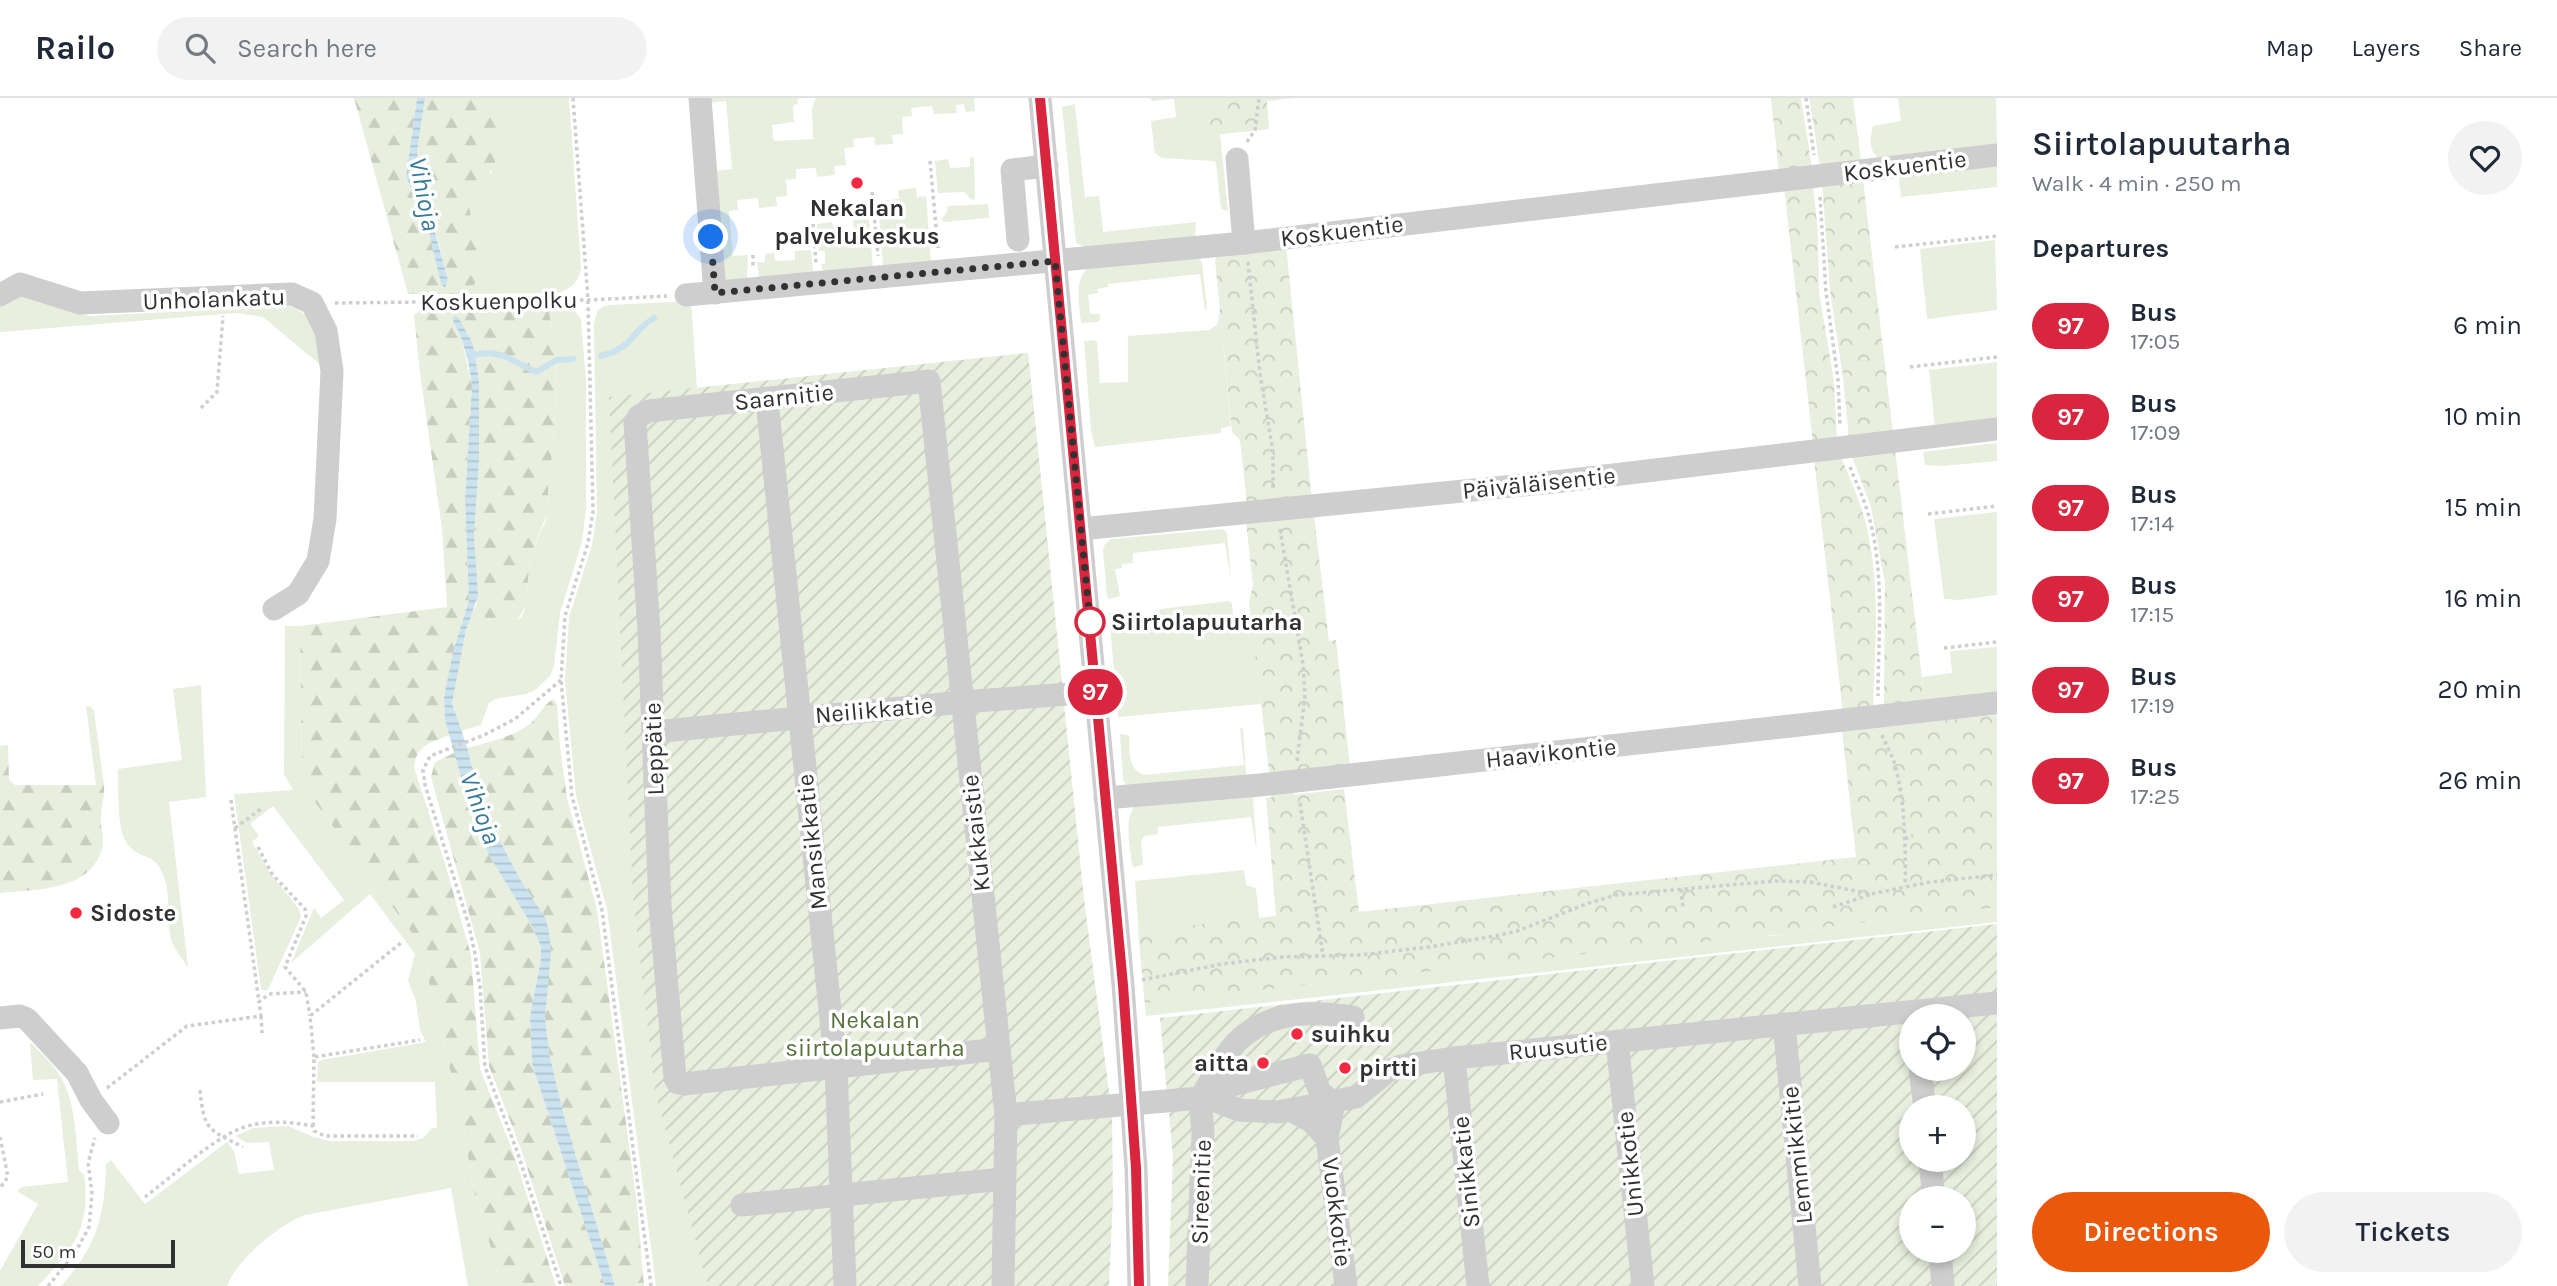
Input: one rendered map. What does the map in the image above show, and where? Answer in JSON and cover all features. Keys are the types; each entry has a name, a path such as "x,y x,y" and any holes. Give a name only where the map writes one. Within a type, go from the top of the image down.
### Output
{"street":[{"path":"700,98 715,293"},
{"path":"1040,98 1133,1102 1139,1286"},
{"name":"Koskuentie","path":"686,295 1244,243 1997,155"},
{"path":"1237,159 1244,243"},
{"path":"1018,240 1012,170 1047,166"},
{"name":"Unholankatu","path":"0,295 20,284 80,303 292,295 312,303 326,331 332,371 325,519 318,561 298,594 274,609"},
{"name":"Saarnitie","path":"639,416 649,411 929,382"},
{"name":"Kukkaistie","path":"929,382 1006,1115 1003,1286"},
{"name":"Mansikkatie","path":"766,400 836,1068 845,1286"},
{"name":"Leppätie","path":"639,416 635,423 649,631 660,906 676,1079 678,1083 836,1068"},
{"name":"Päiväläisentie","path":"1081,529 1563,481 1997,429"},
{"name":"Neilikkatie","path":"653,732 1095,692"},
{"name":"Haavikontie","path":"1105,798 1297,780 1997,703"},
{"name":"Ruusutie","path":"1976,1006 1997,1003"},
{"path":"1200,1098 1229,1051 1252,1029 1274,1019 1308,1012 1353,1017"},
{"name":"Ruusutie","path":"1006,1115 1200,1098 1240,1110 1261,1113 1290,1110 1356,1097 1388,1072 1401,1066 1617,1041 1899,1015"},
{"path":"0,1018 20,1016 27,1019 77,1073 102,1130"},
{"name":"Lemmikkitie","path":"1784,1024 1811,1286"},
{"name":"Unikkotie","path":"1617,1041 1643,1286"},
{"path":"836,1068 999,1049"},
{"name":"Sinikkatie","path":"1454,1058 1478,1286"},
{"path":"1200,1098 1228,1086 1310,1065 1320,1092 1334,1103"},
{"name":"Sireenitie","path":"1197,1286 1203,1134 1200,1098"},
{"name":"Vuokkotie","path":"1334,1103 1327,1138 1346,1286"},
{"name":"Vuokkotie","path":"1290,1110 1311,1121 1327,1138"},
{"path":"742,1205 1003,1179"},
{"path":"1941,1263 1943,1286"}],"path":[{"path":"573,98 588,300 593,435 592,519 588,543 565,616 561,680 572,796 602,910 651,1286"},
{"path":"1237,159 1255,130 1259,98"},
{"path":"1806,98 1824,232 1826,292 1838,380 1841,447 1867,508 1875,543 1880,584 1878,718 1880,731 1897,775 1905,839 1905,886"},
{"path":"930,161 940,272"},
{"path":"872,192 879,277"},
{"path":"813,224 818,283"},
{"path":"1895,247 1997,236"},
{"path":"1244,243 1254,303 1260,374 1273,452 1273,488 1303,664 1305,696 1296,769 1323,956"},
{"name":"Koskuenpolku","path":"312,303 588,300 686,295"},
{"path":"201,408 217,392 225,297"},
{"path":"1910,367 1997,357"},
{"path":"1928,514 1997,506"},
{"path":"1944,648 1997,642"},
{"path":"561,680 515,719 484,735 436,752 424,764 423,776 475,954 485,1067 517,1151 561,1286"},
{"path":"231,800 262,1033"},
{"path":"235,828 261,809"},
{"path":"1905,839 1913,835"},
{"path":"258,847 272,874 305,909 306,916 285,967 306,992 314,1057 314,1131 325,1136 418,1136"},
{"path":"1833,906 1905,886 1997,875"},
{"path":"1123,985 1222,964 1418,948 1495,936 1616,895 1776,881 1810,882 1871,894"},
{"path":"1681,889 1683,907"},
{"path":"310,1016 401,943"},
{"path":"259,1002 270,994 306,992"},
{"path":"91,1100 187,1026 261,1016"},
{"path":"314,1057 420,1040"},
{"path":"200,1090 202,1117 212,1130 243,1147"},
{"path":"0,1102 43,1094"},
{"path":"145,1197 224,1137 256,1125 287,1122 313,1126"},
{"path":"48,1286 75,1253 89,1227 92,1193 88,1163 102,1130"},
{"path":"0,1137 8,1177 0,1188"}],"green space":[{"path":"354,98 417,98 406,176 428,228 441,284 445,288 448,280 417,152 425,98 496,98 495,165 467,193 480,272 474,285 461,294 408,294"},
{"path":"496,98 569,98 581,267 574,284 558,293 461,294 474,285 480,272 467,193 472,185 492,172"},
{"path":"708,98 803,98 797,99 798,104 793,105 794,122 772,125 775,141 813,139 812,108 816,98 974,98 975,111 966,112 964,104 956,105 957,113 934,114 932,106 911,108 912,116 902,117 903,134 892,135 893,144 875,145 874,137 853,139 854,147 844,148 846,165 834,166 835,175 817,177 816,168 796,169 796,179 786,180 787,196 776,197 777,206 759,208 758,198 737,200 738,210 729,211 733,256 748,255 747,278 725,283 714,171 732,169 726,101 708,103"},
{"path":"1150,98 1266,98 1269,129 1220,134 1228,211 1221,209 1214,161 1162,158 1155,153 1151,121 1176,117 1174,99 1152,101"},
{"path":"1206,98 1295,98 1267,101 1269,129 1210,135"},
{"path":"1771,98 1801,98 1812,168 1779,172"},
{"path":"1809,98 1853,98 1861,161 1820,166"},
{"path":"1898,98 1996,98 1997,145 1880,159 1872,148 1873,126 1901,121"},
{"path":"1075,104 1085,197 1099,196 1103,232 1196,222 1195,238 1086,248 1076,243 1062,107"},
{"path":"974,157 975,199 972,200 964,192 938,193 935,161 948,159 950,168 970,167 970,158"},
{"path":"1997,166 1997,187 1901,197 1901,177"},
{"path":"1863,179 1893,433 1849,439 1830,291 1822,183"},
{"path":"1813,184 1818,233 1819,292 1834,381 1837,440 1813,443 1784,187"},
{"path":"916,188 917,197 926,196 931,262 883,267 878,201 899,199 898,190"},
{"path":"988,204 989,218 944,222 941,219 948,206"},
{"path":"869,219 873,268 823,273 821,264 825,264 825,251 819,251 817,224 832,222 834,230 854,229 853,220"},
{"path":"1995,240 1997,310 1927,319 1920,249"},
{"path":"1286,245 1312,500 1247,505 1240,440 1232,432 1215,260 1218,254"},
{"path":"811,250 813,273 759,278 757,262 765,262 765,254 774,253 775,261 795,260 795,251"},
{"path":"1196,256 1202,262 1207,308 1205,311 1200,274 1108,284 1108,287 1097,289 1098,293 1088,295 1090,314 1100,314 1100,320 1081,323 1079,285 1089,267"},
{"path":"20,296 90,316 288,306 298,310 312,322 323,367 263,317 237,313 0,332 0,303"},
{"name":"Nekalan siirtolapuutarha","path":"691,301 697,388 1028,353 1062,683 771,1286 656,1286 607,909 576,796 565,680 569,617 592,545 597,512 596,314 602,307 611,305"},
{"path":"548,307 573,309 581,319 586,381 586,509 582,542 560,613 554,666 550,676 535,690 526,694 495,699 489,703 481,725 461,731 451,698 469,619 473,611 491,621 512,624 522,617 526,605 530,557 546,520 556,390 555,346"},
{"path":"548,307 555,346 556,390 548,483 549,509 530,557 526,605 517,621 508,626 491,621 473,611 477,604 474,535 479,462 479,378 473,344 455,325 461,337 472,385 465,499 469,600 444,697 445,720 450,735 431,742 422,749 414,767 471,955 480,1069 513,1152 556,1286 502,1286 472,1184 464,1128 420,944 304,787 300,626 447,607 442,529 414,315 423,309"},
{"path":"1220,310 1231,426 1221,428 1221,433 1095,447 1091,430 1084,341 1097,342 1100,383 1128,382 1128,336 1209,330 1217,325"},
{"name":"Nekalan siirtolapuutarha","path":"1028,353 1084,899 1112,1114 1113,1197 1109,1286 708,1286 655,1091 633,896 609,397"},
{"path":"1997,362 1997,421 1935,428 1929,370"},
{"path":"1997,443 1997,461 1925,465 1923,452"},
{"path":"1895,448 1925,704 1884,709 1885,583 1871,507 1851,454"},
{"path":"1840,455 1860,503 1868,534 1876,609 1873,710 1843,713 1814,458"},
{"path":"1997,512 1997,595 1959,600 1944,599 1934,519"},
{"path":"1314,515 1329,641 1336,640 1350,767 1271,774 1249,602 1253,585 1246,522"},
{"path":"1223,529 1227,533 1231,579 1225,543 1133,553 1133,563 1122,564 1122,568 1115,569 1120,596 1110,599 1107,596 1103,550 1111,539"},
{"path":"1229,601 1232,604 1234,624 1252,623 1261,704 1118,717 1109,613 1120,611 1125,633 1158,630 1160,609"},
{"path":"285,626 300,626 304,786 420,944 464,1128 472,1184 502,1286 468,1286 451,1188 305,1215 284,1226 249,1254 227,1286 61,1286 83,1257 97,1230 104,1199 106,1164 111,1160 145,1204 227,1142 234,1151 239,1174 274,1170 269,1142 247,1143 235,1136 253,1128 288,1126 330,1141 413,1141 423,1138 432,1128 437,1128 435,1082 317,1082 318,1062 322,1060 426,1042 420,1030 416,1001 408,981 415,954 370,894 291,963 314,908 321,918 344,900 273,806 250,824 259,836 252,842 270,873 299,909 301,917 268,990 261,989 234,794 293,790 284,774"},
{"path":"1997,647 1997,696 1925,704 1922,677 1952,673 1950,651"},
{"path":"201,685 206,797 169,802 188,967 171,939 167,887 162,871 155,861 131,848 122,833 118,769 182,760 173,689"},
{"path":"554,699 557,704 567,798 597,910 637,1204 644,1286 615,1286 564,1116 549,1053 545,1017 545,917 521,881 481,805 467,748 517,732 534,720 547,703"},
{"path":"86,706 94,711 104,785 96,785"},
{"path":"1997,715 1997,907 1814,928 1794,934 1742,934 1690,944 1145,1003 1138,931 1276,916 1266,798 1344,789 1359,912 1856,857 1842,731"},
{"path":"1240,728 1243,729 1246,775 1127,785 1123,780 1120,734 1129,735 1132,764 1139,773 1145,775 1244,765"},
{"path":"8,745 9,780 15,785 104,785 102,849 95,863 74,881 45,889 0,893 0,746"},
{"path":"456,752 470,808 489,855 532,926 541,947 530,1016 532,1064 605,1286 565,1286 521,1149 489,1066 480,953 431,777 435,762"},
{"path":"1293,788 1305,935 1228,959 1142,974 1135,881 1244,870 1246,885 1256,888 1259,918 1276,916 1282,907 1271,794"},
{"path":"1253,796 1257,853 1251,817 1158,827 1158,834 1144,836 1141,842 1143,865 1132,865 1129,819 1135,806"},
{"path":"1997,881 1997,922 1146,1016 1143,986 1218,970 1707,939 1744,931 1773,936 1795,934 1811,930 1820,924"},
{"path":"1997,924 1997,1286 1168,1286 1173,1157 1160,1018"},
{"path":"30,1042 55,1069 67,1089 75,1123 79,1170 84,1175 85,1210 77,1237 70,1249 38,1286 0,1286 0,1271 38,1204 17,1191 22,1187 68,1182 57,1079 33,1080"}],"water":[{"path":"417,98 425,98 417,152 423,188 448,280 445,288 441,284 428,228 406,176"},
{"name":"Vihioja","path":"454,316 458,317 473,344 479,379 479,462 474,535 478,596 466,630 452,703 467,747 481,805 521,881 545,917 549,931 551,953 545,1017 549,1053 564,1116 615,1286 605,1286 532,1064 530,1016 541,947 532,926 489,855 470,808 445,720 444,697 453,652 469,600 465,499 472,385 461,337 453,321"}],"waterway":[{"path":"601,356 626,344 654,318"},
{"path":"470,355 491,353 504,356 536,372 557,360 573,359"}],"bus line":[{"name":"97","path":"1040,98 1133,1102 1139,1286"}],"place":[{"name":"Nekalan palvelukeskus","path":"857,183"},
{"name":"Siirtolapuutarha","path":"1090,622"},
{"name":"Sidoste","path":"76,913"},
{"name":"suihku","path":"1297,1034"},
{"name":"aitta","path":"1263,1063"},
{"name":"pirtti","path":"1345,1068"}],"route":[{"path":"711,237 715,293 1055,261 1090,622"}]}
